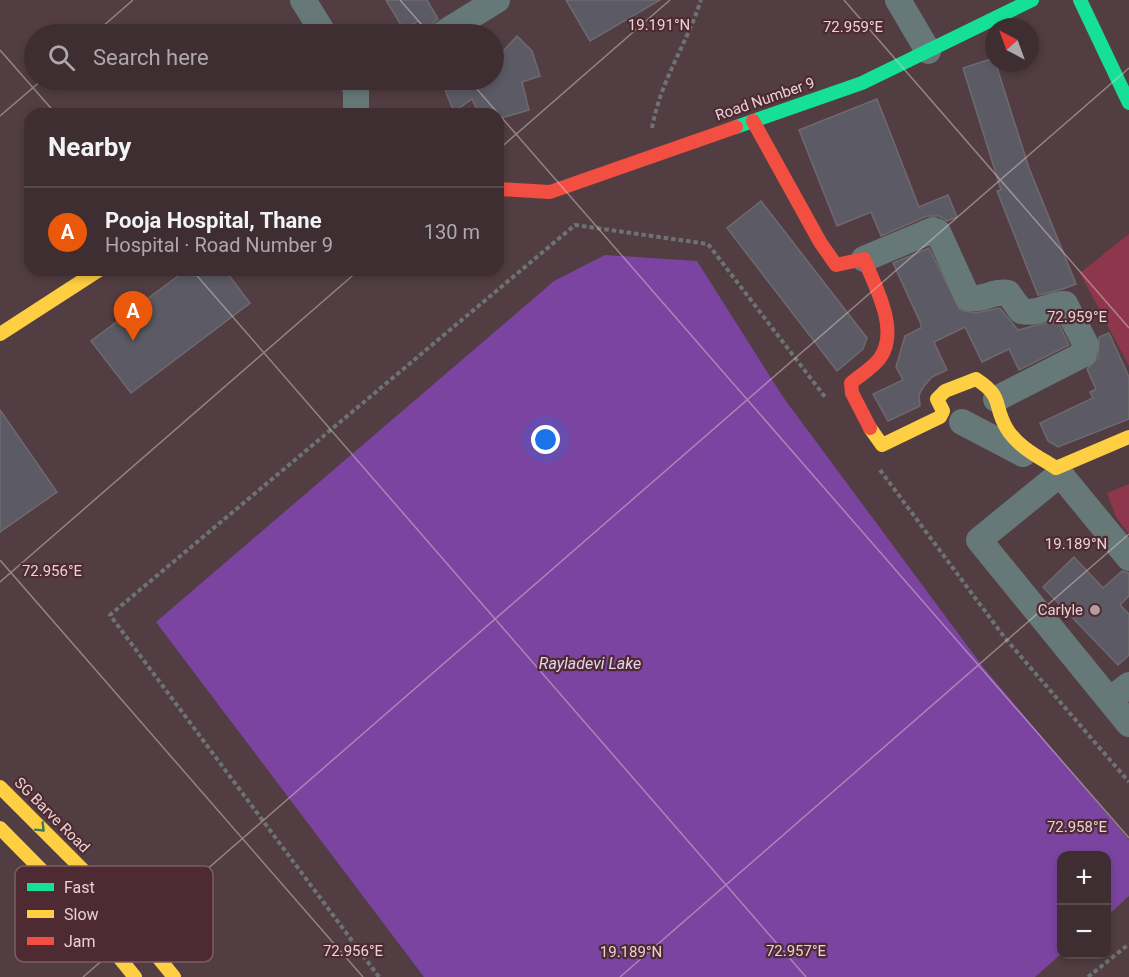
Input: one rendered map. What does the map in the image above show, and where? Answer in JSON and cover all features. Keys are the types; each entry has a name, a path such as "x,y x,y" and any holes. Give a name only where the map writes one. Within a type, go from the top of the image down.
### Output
{"street":[{"path":"303,0 318,24"},
{"path":"458,24 497,0"},
{"path":"898,0 928,51"},
{"name":"Road Number 9","path":"504,189 550,192 862,83 1032,0"},
{"path":"1080,0 1129,103"},
{"path":"357,108 358,90"},
{"path":"753,121 820,242 836,265 864,259 933,230 938,232 968,298 978,300 1004,292 1008,293 1021,311 1034,314 1055,304 1065,304 1086,345 1084,354 996,399"},
{"path":"864,259 885,318 888,335 882,356 851,383 852,393 876,439 882,445 940,417 943,411 937,399 945,391 976,379 994,391 1001,421 1015,443 1056,468 1129,437"},
{"path":"0,333 90,276"},
{"path":"962,422 1060,474 1129,558"},
{"path":"1129,446 1104,453 1060,474 979,540 1120,692 1129,724"},
{"name":"SG Barve Road","path":"0,787 79,866"},
{"path":"0,828 38,866"},
{"path":"123,962 135,977"},
{"name":"SG Barve Road","path":"162,962 174,977"}],"path":[{"path":"646,158 656,108 665,79 693,25 701,0"},
{"path":"379,977 110,615 575,225 708,244 831,405"},
{"path":"874,462 1005,638 1129,782"},
{"path":"1088,977 1129,944"}],"shaded area":[{"path":"1129,234 1129,366 1080,273"},
{"path":"1129,484 1129,534 1116,517 1107,493"}],"water":[{"name":"Rayladevi Lake","path":"605,255 697,261 783,397 983,667 1129,840 1129,896 1111,912 1111,851 1057,851 1057,958 1035,977 424,977 156,622 554,281"}],"building":[{"path":"386,0 427,0 438,19 432,24 420,24 418,21 413,24 400,24"},
{"path":"566,0 660,0 590,41"},
{"path":"517,36 532,51 540,76 522,82 529,110 504,117 504,108 476,108 472,99 460,108 452,108 445,90 504,90 504,50"},
{"path":"985,61 985,72 998,72 1029,168 1076,284 1038,295 997,191 1001,190 963,68"},
{"path":"877,99 919,207 948,195 957,217 947,221 939,216 927,216 881,236 871,212 837,226 799,130"},
{"path":"761,201 867,338 863,349 837,371 727,228"},
{"path":"929,248 960,310 975,313 1000,308 1018,330 1057,320 1069,345 1019,370 1009,349 982,362 965,327 934,342 947,370 932,377 924,386 919,395 920,406 888,421 873,394 903,380 896,367 905,336 921,328 893,263"},
{"path":"178,276 230,276 250,303 131,393 91,341"},
{"path":"1109,333 1129,377 1129,419 1058,447 1048,441 1040,423 1093,398 1090,392 1096,389 1087,369 1098,358 1099,337"},
{"path":"0,410 57,492 0,532"},
{"name":"Carlyle","path":"1074,557 1103,588 1122,571 1129,573 1129,596 1120,605 1129,614 1129,655 1118,665 1043,587"}],"traffic: fast":[{"path":"736,127 862,83 1032,0"},
{"path":"1080,0 1129,103"}],"traffic: slow":[{"path":"0,334 90,276"},
{"path":"870,428 882,445 940,417 943,411 937,399 945,391 976,379 995,397 1007,429 1017,441 1056,468 1129,437"},
{"path":"0,787 79,866"},
{"path":"0,828 38,866"},
{"path":"123,962 135,977"},
{"path":"162,962 174,977"}],"traffic: jam":[{"path":"753,121 820,242 836,265 864,259 884,308 887,321 886,347 877,362 851,383 852,393 870,428"},
{"path":"504,189 550,192 736,127"}],"place":[{"name":"Pooja Hospital, Thane","path":"133,341"},
{"name":"Carlyle","path":"1095,610"}]}
